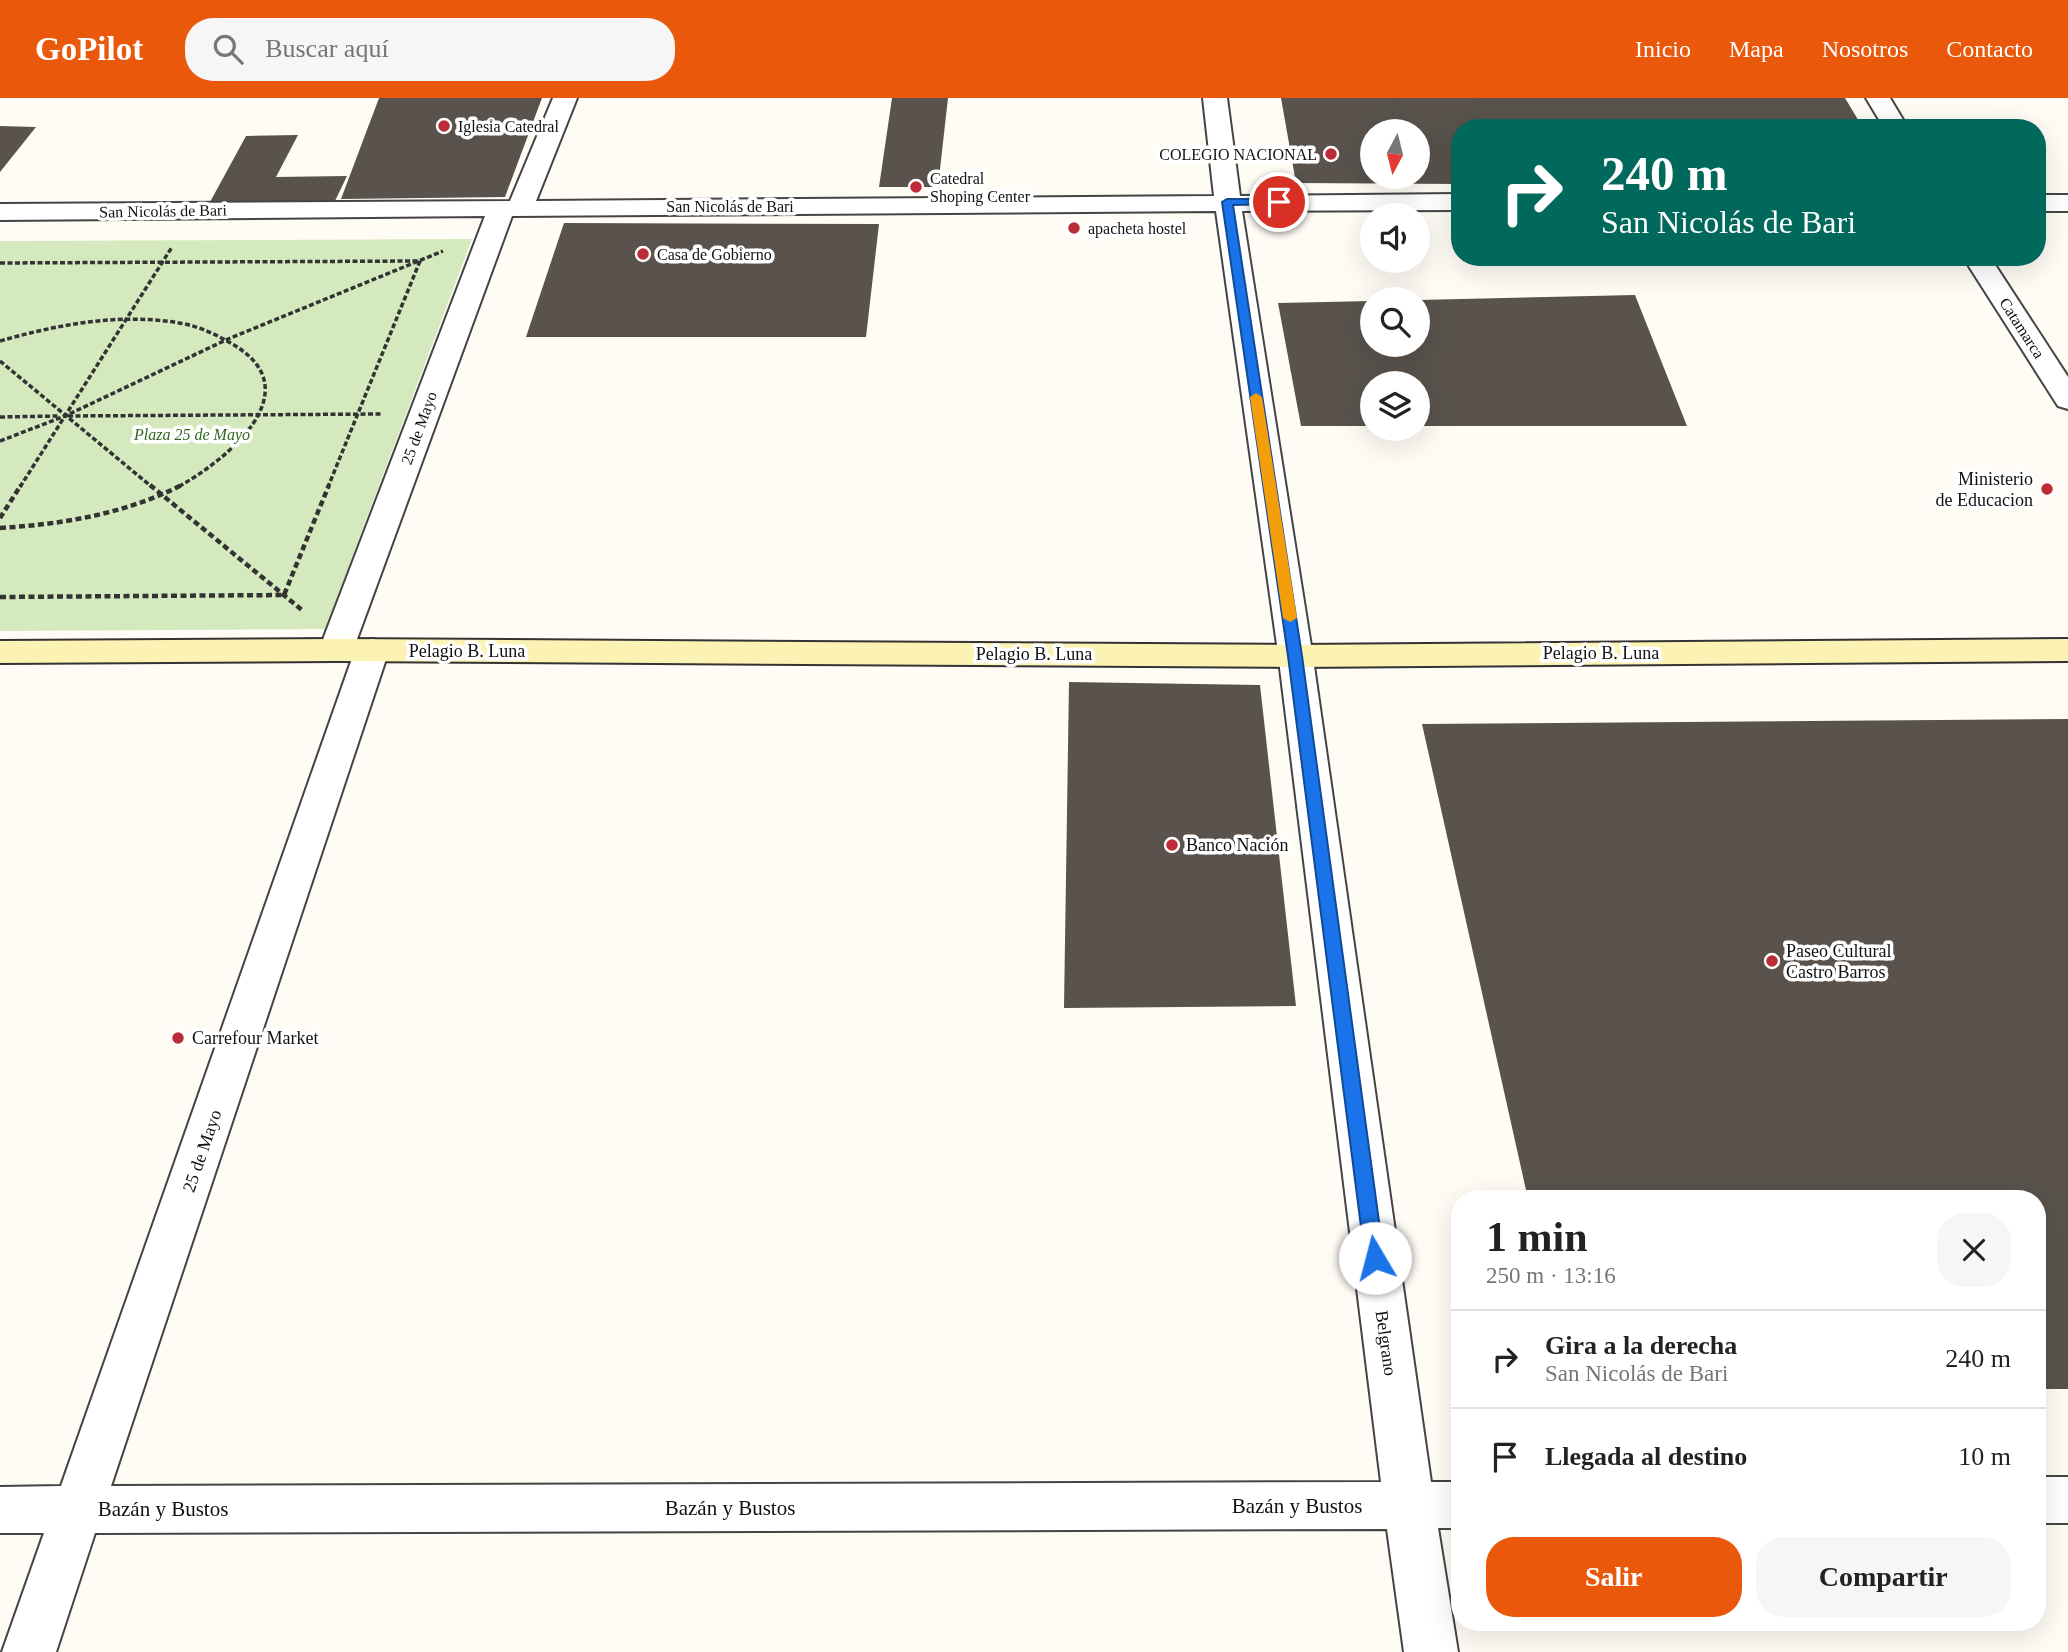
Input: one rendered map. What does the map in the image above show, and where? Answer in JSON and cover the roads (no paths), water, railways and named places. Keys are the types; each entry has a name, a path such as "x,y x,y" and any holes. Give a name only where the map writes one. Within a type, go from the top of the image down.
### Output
{"street":[{"name":"25 de Mayo","path":"29,1652 80,1509 354,650 424,414 511,207 565,98"},
{"name":"Belgrano","path":"1215,98 1227,202 1295,656 1408,1506 1430,1652"},
{"path":"1878,98 1891,119"},
{"name":"San Nicolás de Bari","path":"0,212 1451,202"},
{"path":"2046,203 2068,203"},
{"name":"Catamarca","path":"1982,266 2068,400"},
{"name":"Pelagio B. Luna","path":"0,652 354,650 1295,656 2068,650"},
{"path":"2046,1500 2068,1500"},
{"name":"Bazán y Bustos","path":"0,1510 1451,1505"}],"place":[{"name":"Iglesia Catedral","path":"444,126"},
{"name":"COLEGIO NACIONAL","path":"1331,154"},
{"name":"Catedral Shoping Center","path":"916,187"},
{"name":"apacheta hostel","path":"1074,228"},
{"name":"Casa de Gobierno","path":"643,254"},
{"name":"Ministerio de Educacion","path":"2047,489"},
{"name":"Banco Nación","path":"1172,845"},
{"name":"Paseo Cultural Castro Barros","path":"1772,961"},
{"name":"Carrefour Market","path":"178,1038"}],"park label":[{"name":"Plaza 25 de Mayo","path":"192,434"}]}
